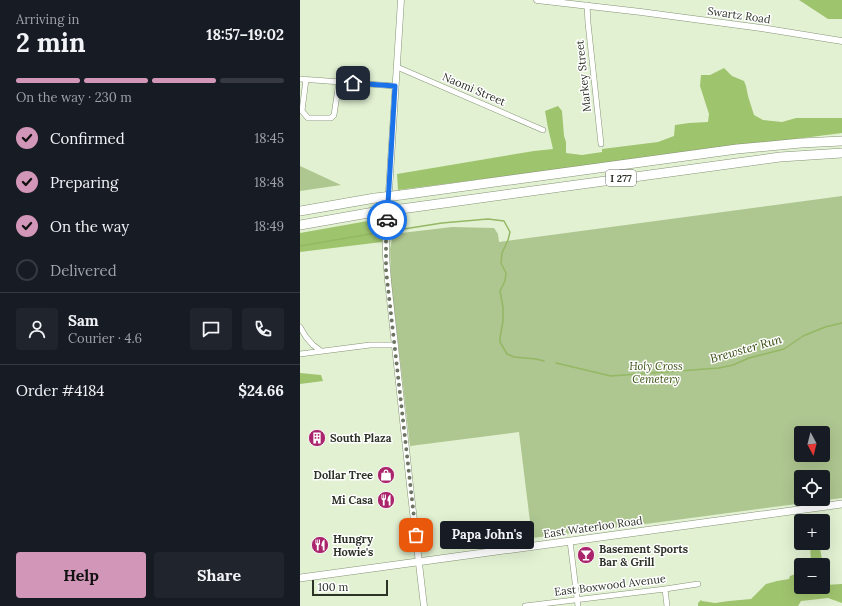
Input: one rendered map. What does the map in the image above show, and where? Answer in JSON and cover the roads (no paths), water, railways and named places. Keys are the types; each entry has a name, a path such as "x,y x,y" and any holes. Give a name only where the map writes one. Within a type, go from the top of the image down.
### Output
{"highway":[{"name":"I 277","path":"300,211 375,198 758,147 842,141"},
{"name":"I 277","path":"300,225 401,208 780,157 842,153"}],"main road":[{"name":"East Waterloo Road","path":"300,578 842,504"}],"street":[{"path":"401,0 386,239 386,262 424,606"},
{"name":"Swartz Road","path":"537,0 635,11 761,28 842,41"},
{"name":"Markey Street","path":"587,5 601,144"},
{"name":"Naomi Street","path":"397,67 543,130"},
{"path":"300,79 395,86"},
{"path":"306,79 301,104 302,111 308,118 332,118 334,115 339,82"},
{"path":"300,327 313,345 321,351"},
{"path":"300,354 370,345 395,345"},
{"path":"570,541 578,606"},
{"name":"East Boxwood Avenue","path":"525,606 698,584"},
{"path":"665,589 667,606"}],"waterway":[{"name":"Brewster Run","path":"391,231 442,223 488,219 504,221 510,232 502,253 501,263 506,273 505,281 500,291 503,307 500,342 507,354 514,357 544,361"},
{"name":"Brewster Run","path":"300,246 382,232"},
{"name":"Brewster Run","path":"556,363 611,376 719,368 784,349 803,336 825,327 842,323"}],"place":[{"name":"South Plaza","path":"317,438"},
{"name":"Dollar Tree","path":"386,475"},
{"name":"Mi Casa","path":"386,500"},
{"name":"Papa John's","path":"416,535"},
{"name":"Hungry Howie's","path":"320,545"},
{"name":"Basement Sports Bar & Grill","path":"586,555"}],"park label":[{"name":"Holy Cross Cemetery","path":"656,372"}]}
